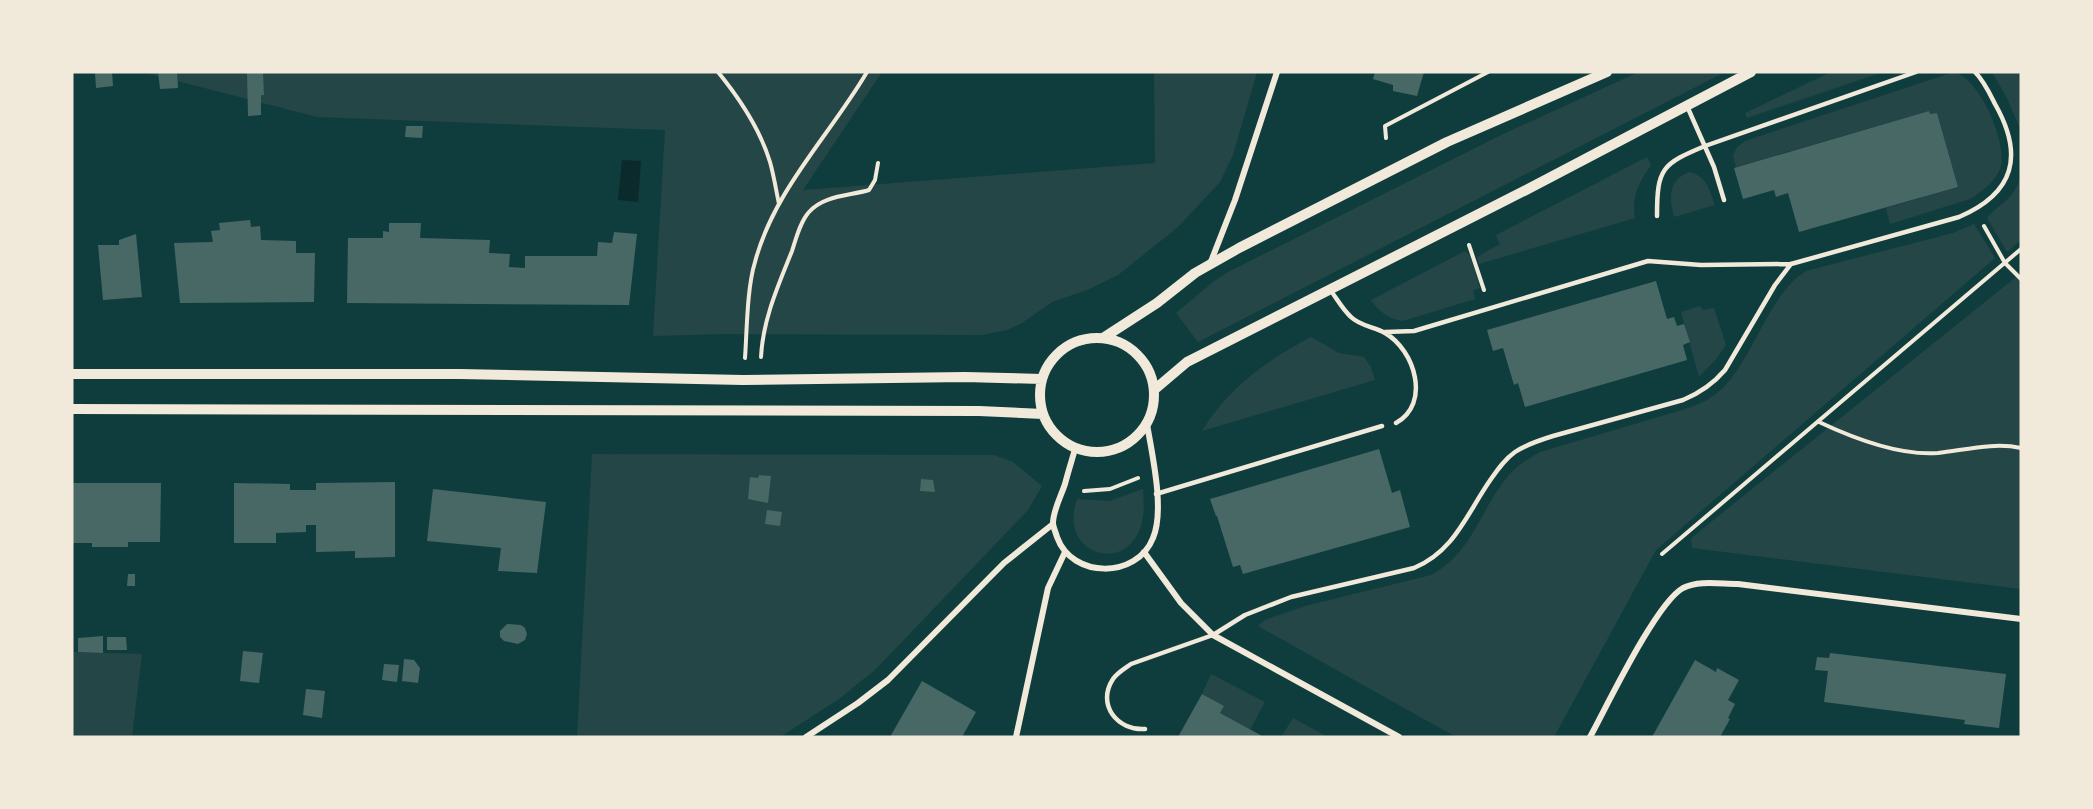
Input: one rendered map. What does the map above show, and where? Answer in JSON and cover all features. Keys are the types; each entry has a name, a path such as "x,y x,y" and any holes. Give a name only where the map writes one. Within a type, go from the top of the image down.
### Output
{"street":[{"path":"1209,264 1235,200 1277,72"},
{"path":"1103,338 1157,303 1209,264 1447,142 1608,72"},
{"path":"1154,390 1187,362 1528,189 1751,72"},
{"path":"1103,338 1122,343 1135,351 1145,362 1152,376 1154,408 1147,424 1134,440 1116,450 1095,453 1075,449 1061,441 1050,429 1042,414 1039,397 1042,379 1051,361 1065,347 1083,339 1103,338"},
{"path":"72,375 460,374 743,380 966,377 1042,379"},
{"path":"72,409 979,411 1042,414"},
{"path":"1075,449 1053,524 1058,541 1075,561 1101,570 1131,563 1144,552 1154,537 1156,521 1156,494 1147,424"},
{"path":"806,737 888,680 1004,563 1053,524"},
{"path":"1016,737 1048,588 1065,552"},
{"path":"1144,552 1181,603 1213,635 1399,737"},
{"path":"1590,737 1651,626 1668,601 1684,588 1705,583 1738,584 2021,619"}],"lane":[{"path":"1657,216 1660,179 1665,168 1676,159 1705,146 1916,72"},
{"path":"1385,333 1414,331 1648,261 1701,265 1791,264 1959,217 1974,210 1999,189 2008,175 2012,156 2010,136 2002,116 1983,80 1975,72"},
{"path":"1687,106 1705,146 1724,200"},
{"path":"1145,729 1133,730 1122,725 1108,706 1108,692 1112,680 1131,664 1213,635 1245,615 1291,597 1403,571 1430,561 1455,537 1490,481 1503,463 1516,452 1534,442 1553,436 1683,400 1706,388 1725,370 1775,285 1791,264"},
{"path":"1330,289 1352,318 1385,333 1398,343 1408,357 1414,373 1416,394 1406,418 1396,423"},
{"path":"1156,494 1382,426"}],"path":[{"path":"718,72 742,105 763,141 771,164 778,204"},
{"path":"743,380 753,269 759,248 778,204 847,105 867,72"},
{"path":"1386,138 1384,126 1488,72"},
{"path":"759,380 763,334 771,304 808,213 821,203 838,196 869,190 878,163"},
{"path":"1974,210 2005,262 2021,279"},
{"path":"1470,244 1486,296"},
{"path":"1662,554 2021,249"},
{"path":"1819,422 1852,438 1919,452 1936,453 1998,446 2021,448"},
{"path":"1083,491 1110,489 1141,477"}],"shaded area":[{"path":"142,72 882,72 803,190 1155,163 1154,72 1257,72 1233,155 1220,182 1178,227 1118,275 1087,290 1052,302 1022,323 1007,330 982,335 653,336 665,130 317,117"},
{"path":"1639,72 1725,72 1198,342 1176,313 1228,272 1503,134"},
{"path":"1831,72 1883,72 1747,118 1745,113"},
{"path":"1954,72 1973,86 1981,98 1995,127 2002,155 2001,166 1993,181 1970,199 1890,224 1886,208 1958,187 1937,113 1930,114 1929,111 1736,167 1733,156 1737,147 1745,141"},
{"path":"1992,72 2021,72 2021,131 2007,98"},
{"path":"1647,157 1651,165 1637,190 1634,204 1635,218 1479,264 1477,257 1500,244 1496,235"},
{"path":"622,160 641,161 638,202 618,200"},
{"path":"1689,172 1704,180 1715,205 1674,217 1671,203 1672,190 1677,180"},
{"path":"2021,177 2021,240 2007,252 1987,218 2010,196"},
{"path":"1974,224 1995,258 1656,550 1554,737 1456,737 1258,626 1265,620 1305,606 1431,575 1459,553 1505,480 1525,461 1540,452 1682,410 1712,397 1729,382 1740,366 1780,297 1792,282 1806,271 1953,233"},
{"path":"1465,251 1470,256 1480,288 1473,290 1475,299 1403,321 1385,314 1371,300"},
{"path":"2021,273 2021,589 1692,548 1691,539 1701,530"},
{"path":"1700,306 1703,310 1714,308 1726,345 1699,377 1681,312"},
{"path":"1311,337 1339,353 1364,357 1371,367 1375,380 1202,431 1236,388 1279,355"},
{"path":"592,454 994,455 1013,462 1042,486 1028,510 876,669 839,699 780,737 577,737"},
{"path":"1143,489 1142,521 1139,531 1130,544 1119,552 1106,554 1094,551 1084,544 1076,532 1073,517 1077,499 1109,501"},
{"path":"72,652 142,654 132,737 72,737"},
{"path":"1211,674 1265,702 1250,730 1220,713 1223,706 1202,694"},
{"path":"1293,718 1328,737 1281,737"}],"building":[{"path":"112,72 113,86 96,88 95,73"},
{"path":"158,72 177,72 178,88 160,89"},
{"path":"247,72 263,72 264,95 261,95 261,115 248,116"},
{"path":"1375,72 1424,72 1417,96 1393,91 1393,85 1373,79"},
{"path":"1929,111 1930,114 1937,113 1958,187 1799,232 1788,193 1776,197 1774,190 1743,199 1734,168"},
{"path":"406,126 423,126 422,138 405,137"},
{"path":"250,220 251,227 260,226 261,240 296,241 296,253 315,253 314,302 180,303 174,243 213,242 211,231 220,230 219,223"},
{"path":"389,223 421,223 420,238 490,240 489,253 510,254 509,267 525,268 525,256 597,256 598,242 612,243 614,232 637,234 629,305 347,303 348,238 383,238 383,231 389,232"},
{"path":"136,234 142,297 103,300 98,245 119,245 119,240"},
{"path":"1656,281 1667,319 1674,317 1677,326 1684,324 1690,342 1683,345 1687,360 1525,407 1518,383 1514,385 1503,348 1493,351 1487,330"},
{"path":"1379,449 1392,493 1400,490 1410,527 1243,574 1240,565 1233,567 1210,499"},
{"path":"759,475 771,476 768,503 748,499 750,477 758,478"},
{"path":"921,479 933,480 935,492 920,491"},
{"path":"395,482 395,557 355,558 355,551 316,552 316,525 306,525 306,532 276,533 276,543 234,543 234,483 290,484 290,490 316,490 316,483"},
{"path":"72,483 161,483 160,542 128,542 128,547 92,547 92,543 72,543"},
{"path":"433,489 546,502 537,573 498,571 501,548 427,541"},
{"path":"767,510 782,512 780,526 765,524"},
{"path":"128,574 135,574 135,586 127,586"},
{"path":"507,624 521,625 525,628 527,634 525,640 518,644 504,641 500,637 500,631"},
{"path":"103,636 103,653 78,652 78,638"},
{"path":"107,637 126,637 127,650 107,650"},
{"path":"243,651 263,653 259,683 240,681"},
{"path":"1830,653 2006,674 1999,728 1964,724 1965,720 1824,702 1828,671 1815,670 1817,657 1829,658"},
{"path":"404,659 414,660 420,668 418,683 402,681"},
{"path":"1695,660 1716,672 1717,668 1739,680 1728,700 1735,704 1720,737 1652,737"},
{"path":"384,664 399,665 397,682 382,680"},
{"path":"922,681 976,712 962,737 890,737"},
{"path":"306,689 325,691 322,718 303,715"},
{"path":"1202,694 1224,706 1220,713 1264,737 1178,737"}]}
